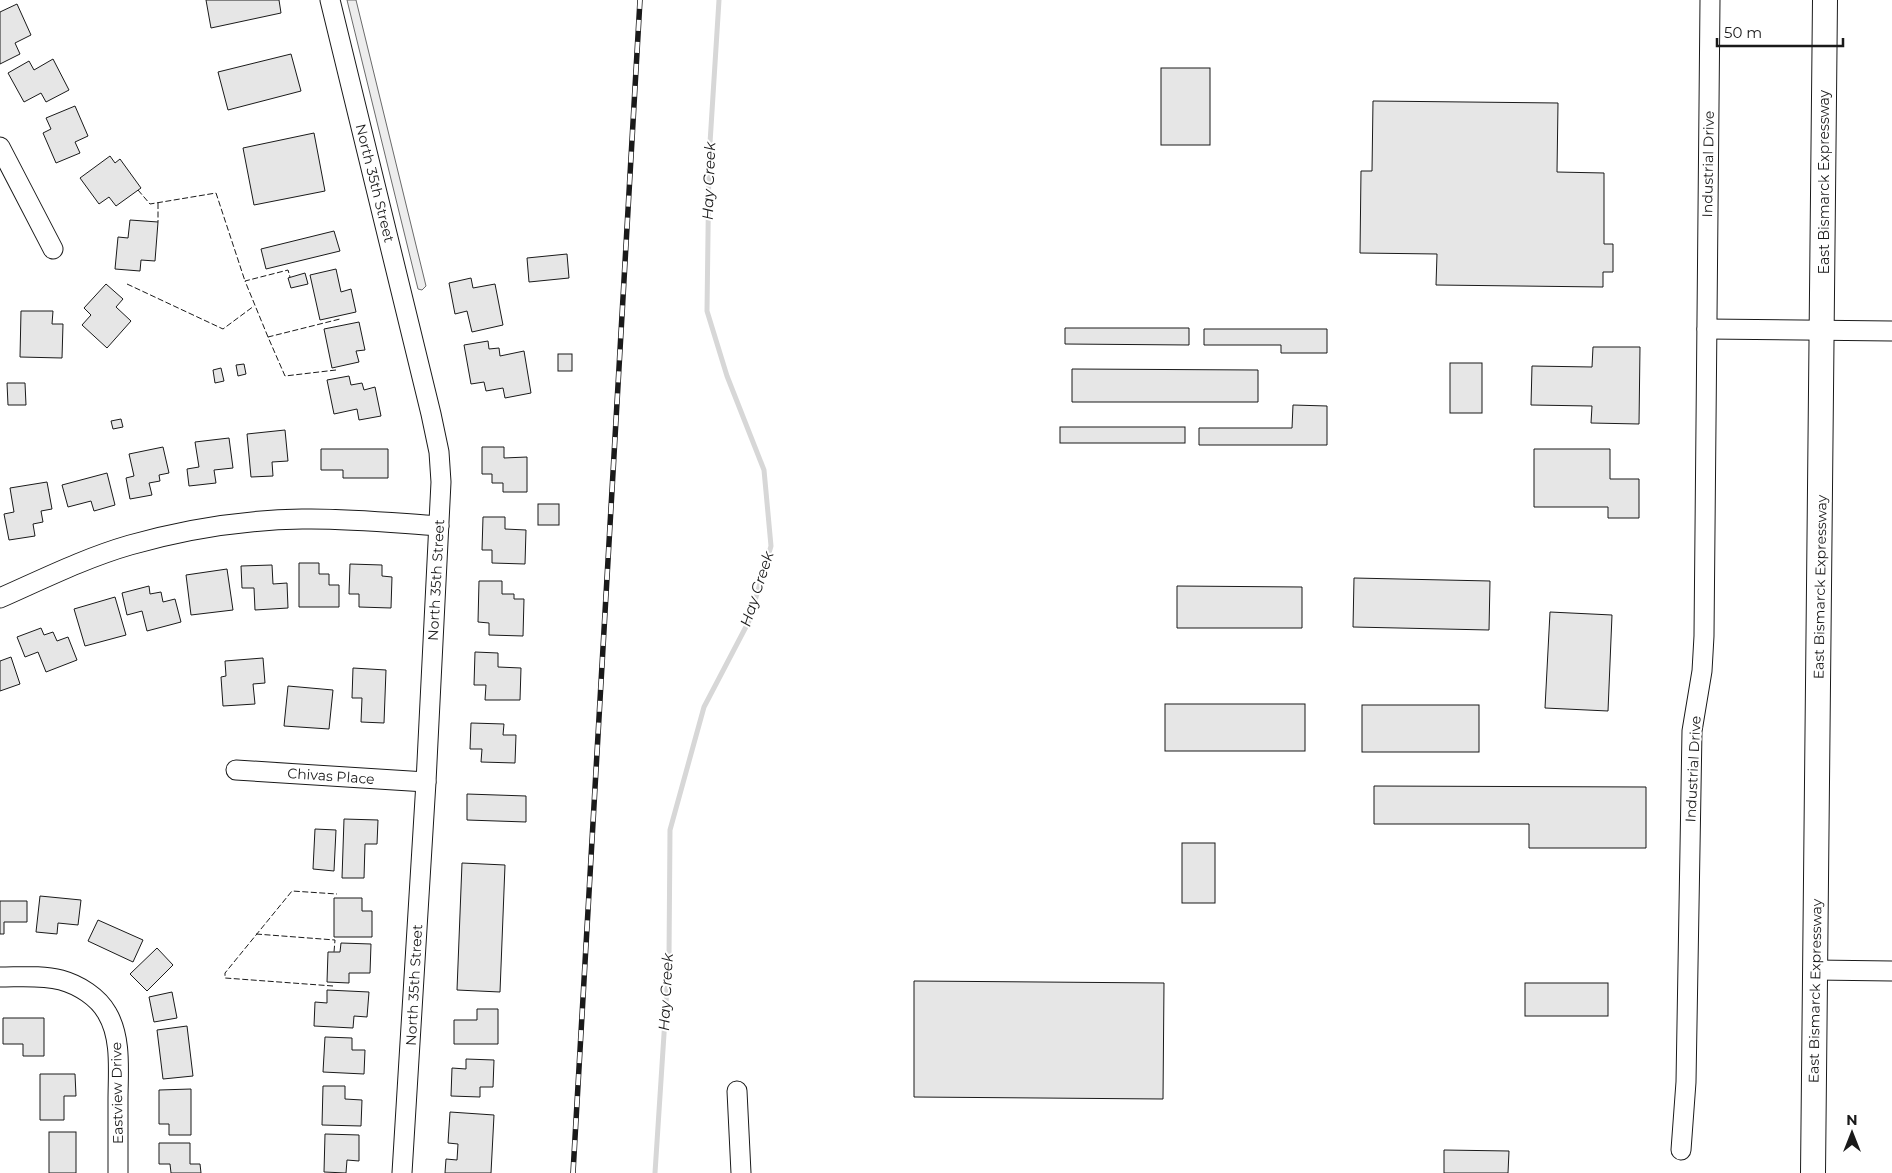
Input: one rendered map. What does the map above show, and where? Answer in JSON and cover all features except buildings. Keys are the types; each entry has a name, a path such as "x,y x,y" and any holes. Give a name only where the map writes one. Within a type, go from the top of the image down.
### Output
{"main road":[{"name":"East Bismarck Expressway","path":"1813,1173 1825,0"}],"street":[{"name":"North 35th Street","path":"330,0 436,436 441,482 426,782 402,1173"},
{"name":"Industrial Drive","path":"1681,1150 1686,1082 1692,731 1702,671 1704,636 1710,0"},
{"path":"0,147 53,249"},
{"path":"1707,329 1892,331"},
{"path":"0,598 74,566 128,546 156,538 225,525 266,520 304,519 439,526"},
{"name":"Chivas Place","path":"236,770 426,782"},
{"path":"1815,970 1892,971"},
{"name":"Eastview Drive","path":"0,977 61,980 80,987 96,998 107,1013 115,1033 118,1058 118,1173"},
{"path":"737,1091 741,1173"}],"shaded area":[{"path":"347,0 356,0 426,286 422,290 418,289"}],"waterway":[{"name":"Hay Creek","path":"655,1173 669,957 670,830 704,707 749,621 771,546 764,470 727,376 707,311 709,159 719,0"}],"railway":[{"path":"573,1173 640,0"}],"fence":[{"path":"138,190 150,204 216,193 245,281"},
{"path":"158,203 158,222"},
{"path":"268,337 245,281 288,270 290,277"},
{"path":"127,284 223,329 254,306"},
{"path":"336,370 285,376 268,337 340,319"},
{"path":"333,986 225,978 225,973 292,891 337,894"},
{"path":"256,934 335,940 334,952"}]}
